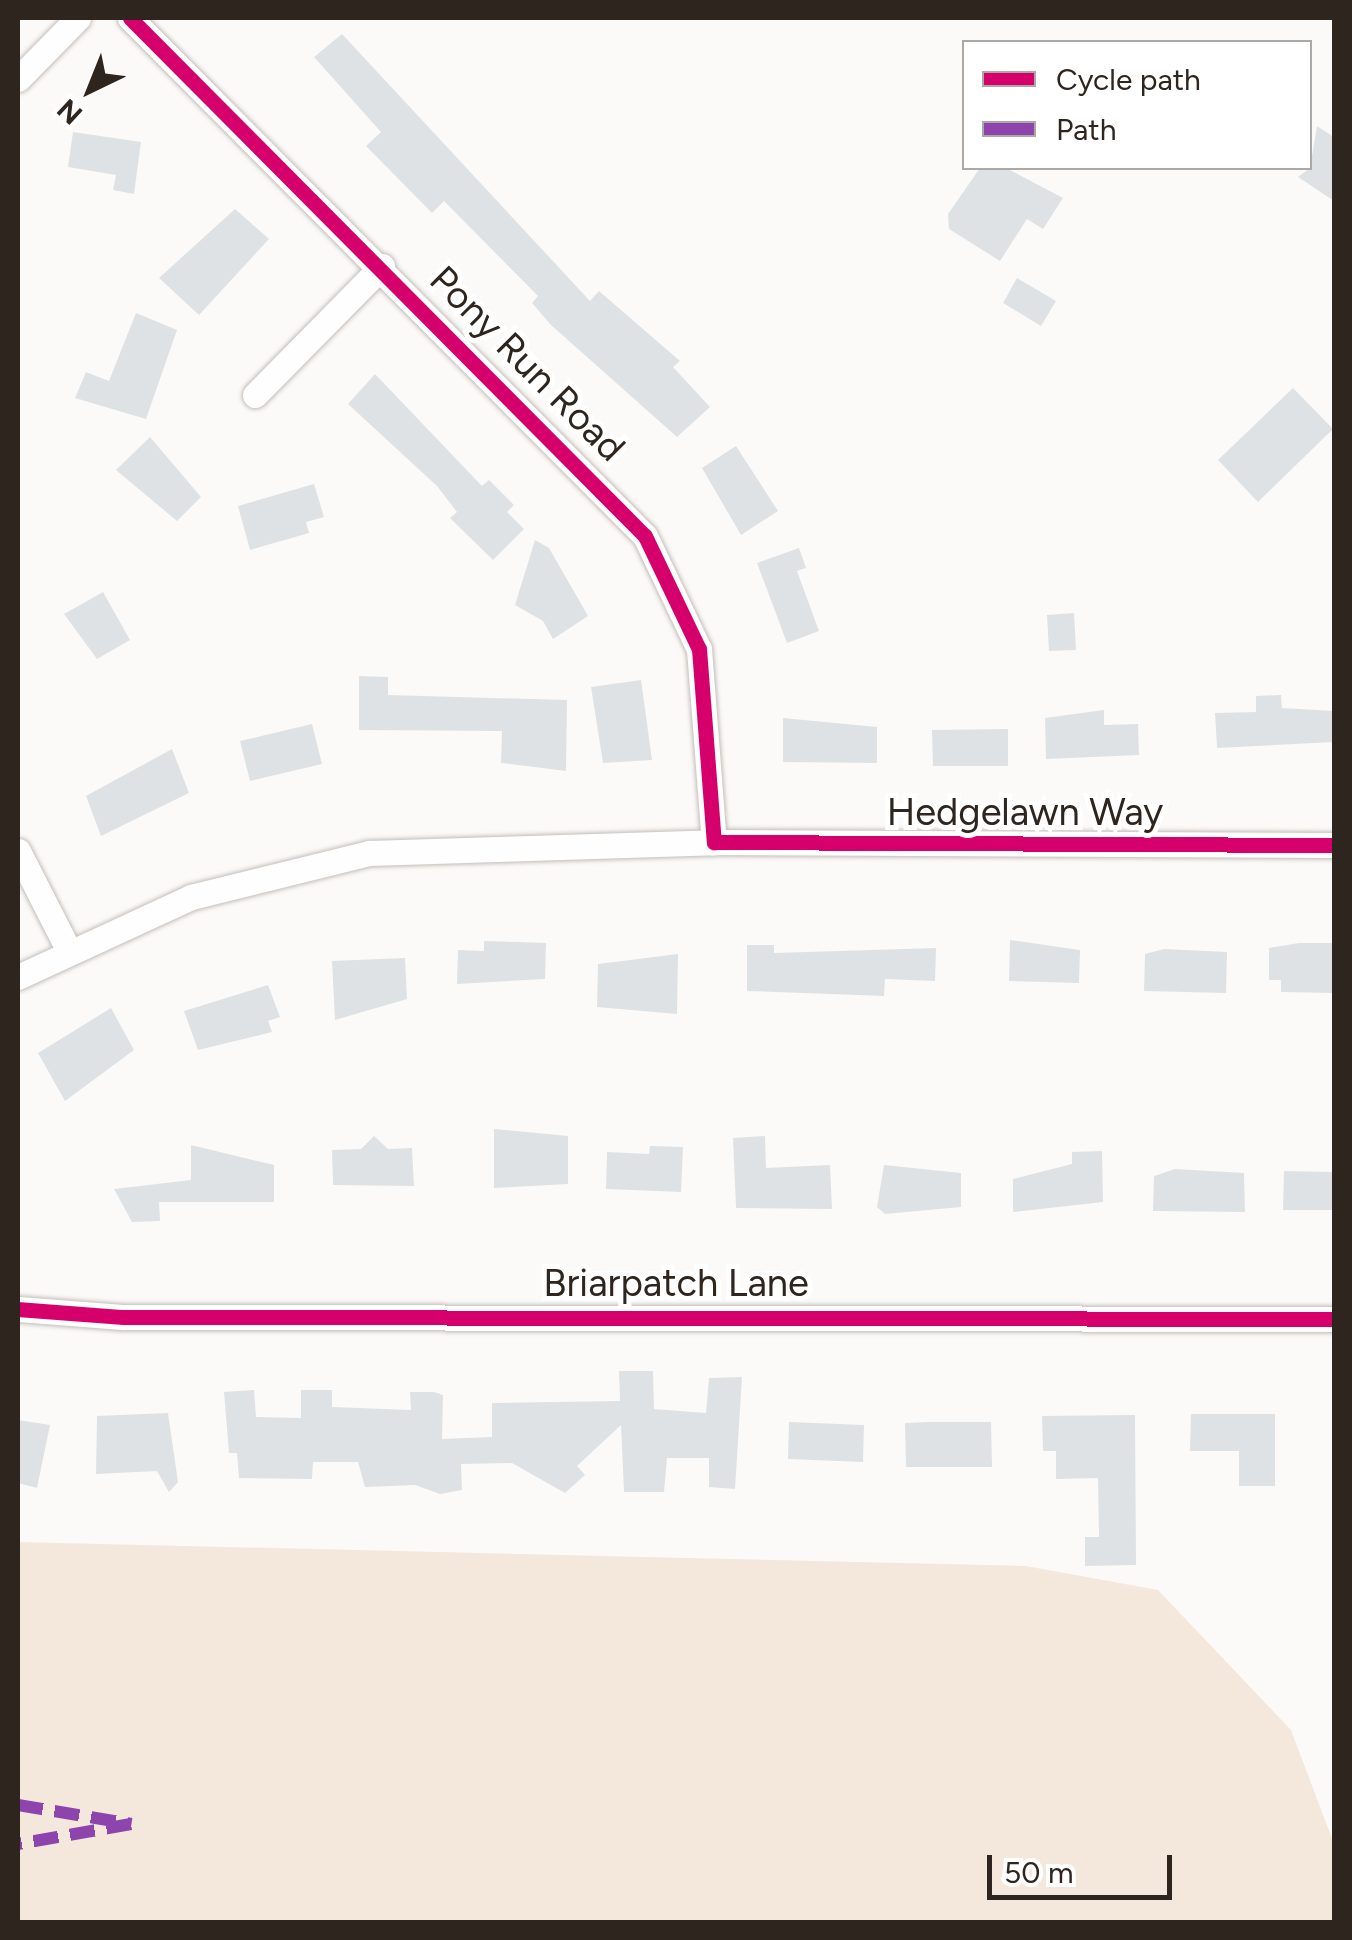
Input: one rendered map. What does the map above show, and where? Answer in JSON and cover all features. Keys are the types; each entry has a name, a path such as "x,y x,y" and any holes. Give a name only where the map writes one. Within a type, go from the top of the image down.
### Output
{"street":[{"path":"18,79 78,18"},
{"name":"Pony Run Road","path":"130,18 618,501 670,578 706,681 714,842"},
{"path":"255,395 382,266"},
{"name":"Hedgelawn Way","path":"18,977 68,949 191,896 369,853 714,842 1334,844"},
{"path":"18,851 68,949"},
{"name":"Briarpatch Lane","path":"18,1308 143,1317 1334,1319"}],"shaded area":[{"path":"18,1542 1026,1566 1158,1590 1291,1730 1334,1844 1334,1922 18,1922"}],"building":[{"path":"342,34 590,301 599,291 680,361 673,367 710,407 677,437 551,325 532,303 538,296 444,201 432,213 366,146 381,132 314,57"},
{"path":"1317,126 1334,137 1334,201 1298,177 1312,170"},
{"path":"73,132 141,142 134,194 113,190 116,175 68,167"},
{"path":"979,170 1010,170 1063,198 1043,229 1027,219 1000,261 949,229 948,214"},
{"path":"235,209 269,239 199,315 159,278"},
{"path":"1017,278 1056,301 1041,326 1003,303"},
{"path":"136,313 177,330 146,419 75,398 86,372 109,381"},
{"path":"375,374 482,486 489,480 514,505 507,512 524,529 493,560 450,518 457,512 437,486 348,404"},
{"path":"1293,388 1333,429 1258,502 1218,460"},
{"path":"150,437 201,497 177,521 116,470"},
{"path":"736,446 778,511 741,535 702,468"},
{"path":"314,484 324,517 306,522 309,533 250,550 238,506"},
{"path":"535,540 549,548 588,616 553,639 543,621 515,605"},
{"path":"799,548 806,568 797,571 819,631 787,643 757,563"},
{"path":"103,592 130,640 97,659 64,614"},
{"path":"1074,613 1076,650 1049,651 1047,615"},
{"path":"359,676 388,677 388,695 567,700 566,771 501,763 502,731 359,730"},
{"path":"641,680 652,760 603,763 591,687"},
{"path":"1281,695 1282,708 1334,711 1334,742 1217,748 1215,713 1256,712 1256,696"},
{"path":"1104,710 1104,725 1138,724 1139,755 1046,759 1045,718"},
{"path":"783,718 877,727 877,763 783,762"},
{"path":"312,724 322,764 250,781 240,741"},
{"path":"1008,729 1008,766 933,766 932,730"},
{"path":"172,749 189,793 101,836 86,796"},
{"path":"1010,940 1080,950 1079,983 1009,981"},
{"path":"484,941 546,943 545,979 457,984 458,950 484,951"},
{"path":"1334,943 1334,993 1281,992 1281,980 1269,980 1269,948"},
{"path":"747,945 774,945 774,953 936,948 935,981 885,979 884,996 747,991"},
{"path":"1164,949 1227,952 1226,993 1144,991 1145,954"},
{"path":"678,954 677,1014 597,1007 598,964"},
{"path":"405,958 407,999 335,1020 332,961"},
{"path":"268,985 280,1017 268,1021 272,1032 198,1050 184,1011"},
{"path":"111,1008 134,1050 65,1101 38,1053"},
{"path":"494,1129 568,1136 568,1184 494,1188"},
{"path":"374,1136 388,1149 412,1148 414,1186 333,1185 332,1150 361,1149"},
{"path":"765,1136 766,1168 830,1165 832,1209 736,1208 733,1138"},
{"path":"191,1145 274,1165 274,1202 159,1202 160,1221 132,1222 114,1189 191,1180"},
{"path":"650,1146 683,1147 681,1192 606,1189 607,1152 649,1154"},
{"path":"1102,1151 1103,1202 1013,1212 1013,1179 1072,1164 1072,1152"},
{"path":"884,1165 961,1173 961,1207 885,1214 877,1207"},
{"path":"1175,1169 1244,1173 1245,1212 1153,1211 1154,1176"},
{"path":"1284,1171 1334,1172 1334,1210 1283,1210"},
{"path":"619,1371 653,1371 654,1409 706,1413 709,1378 742,1377 735,1489 709,1487 709,1458 667,1458 664,1492 624,1492 621,1425 577,1466 585,1475 565,1493 512,1463 461,1464 462,1490 440,1494 415,1485 365,1487 358,1462 313,1462 312,1479 239,1478 237,1453 229,1453 224,1392 254,1390 256,1417 301,1418 301,1390 332,1390 332,1407 411,1410 410,1392 434,1392 443,1395 442,1439 492,1437 492,1403 620,1401"},
{"path":"168,1413 178,1482 169,1492 157,1471 96,1474 97,1416"},
{"path":"1191,1414 1275,1414 1275,1486 1239,1486 1239,1451 1190,1451"},
{"path":"1135,1415 1136,1565 1085,1566 1085,1537 1099,1537 1098,1478 1056,1479 1056,1451 1043,1451 1042,1416"},
{"path":"18,1420 50,1425 37,1488 18,1483"},
{"path":"789,1422 864,1425 863,1462 788,1459"},
{"path":"991,1422 992,1467 906,1467 905,1423"}],"marked path":[{"path":"18,1805 131,1824 18,1844"}],"cycle path":[{"path":"130,18 645,536 699,649 714,842 1334,845"},
{"path":"18,1309 123,1317 1334,1319"}]}
